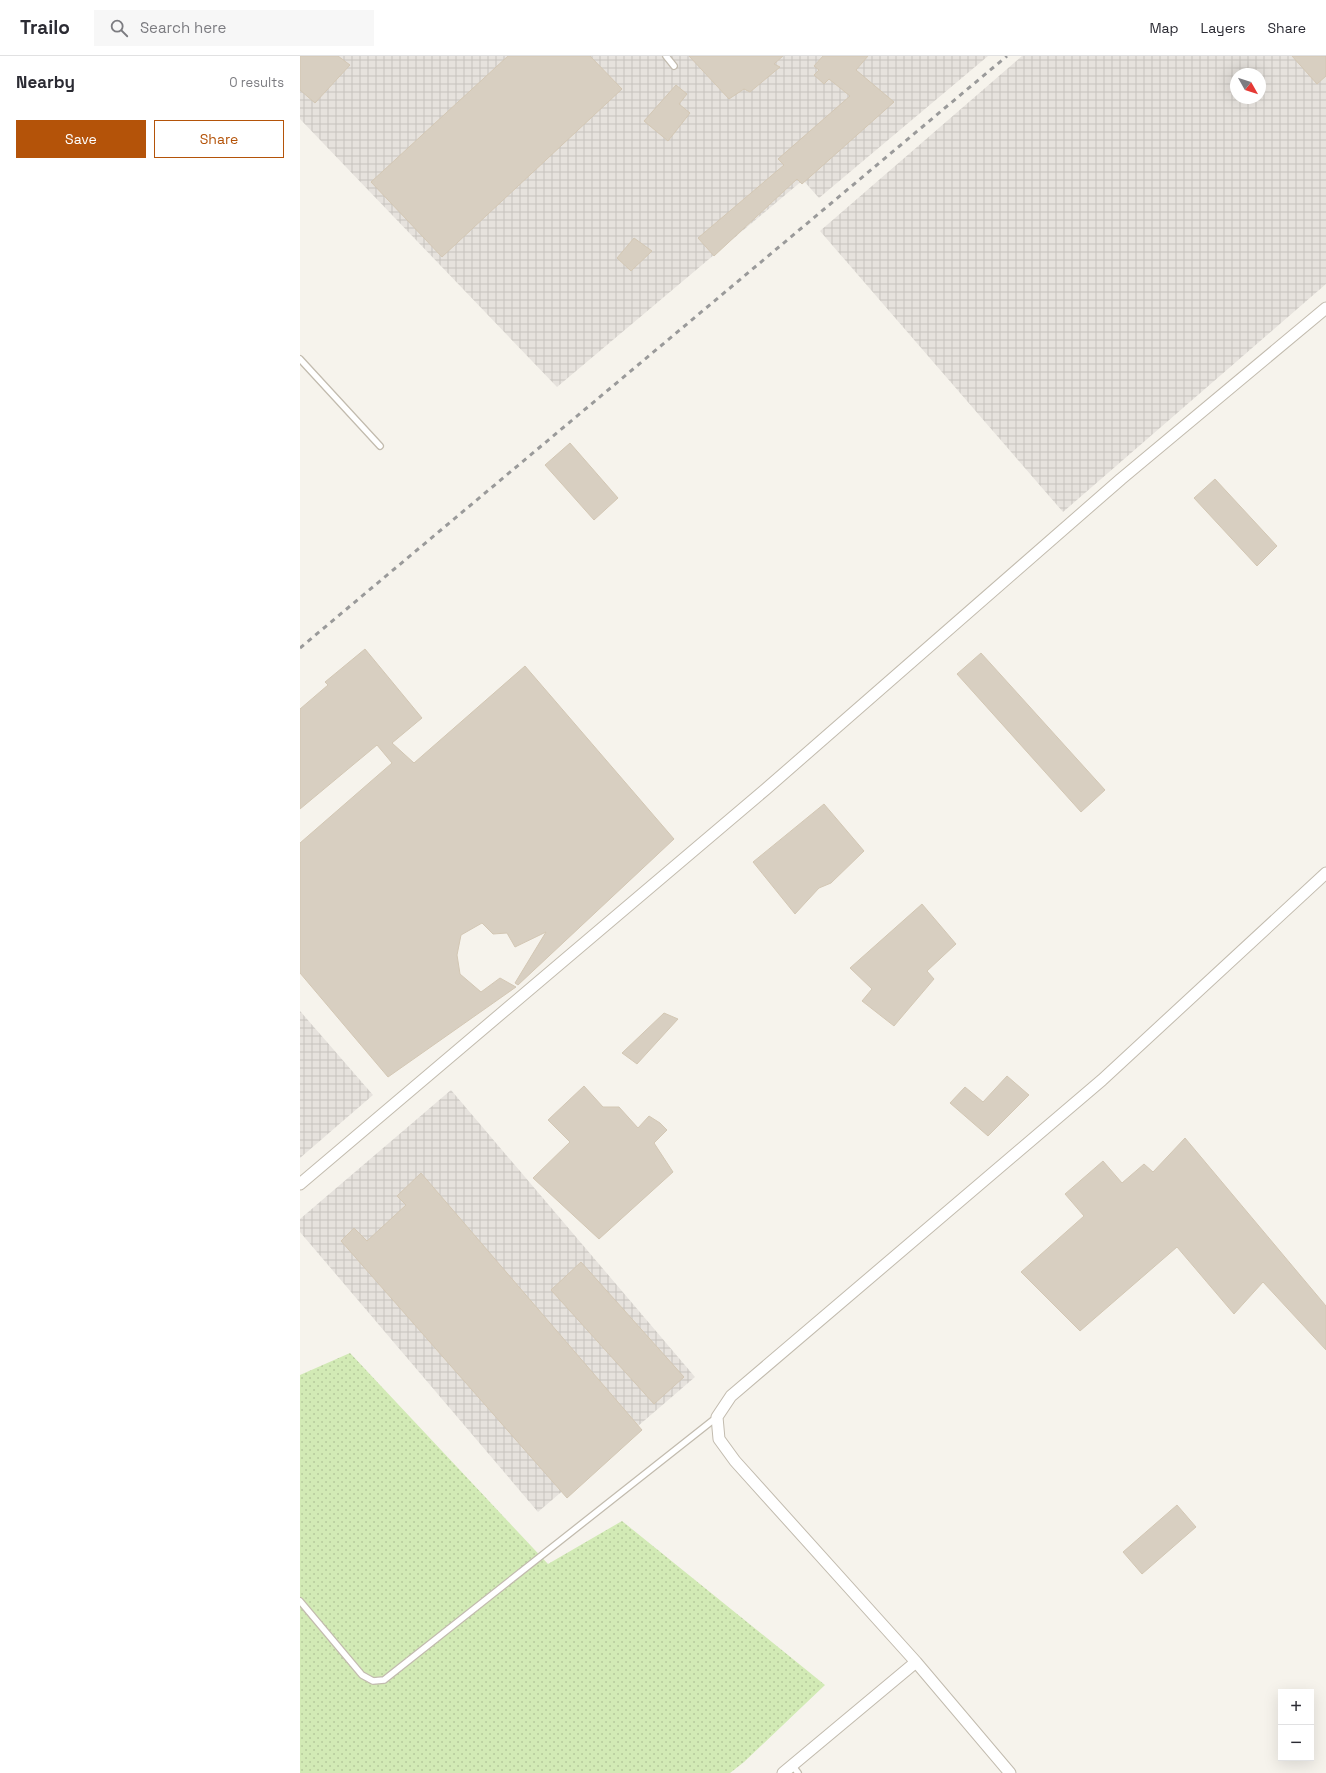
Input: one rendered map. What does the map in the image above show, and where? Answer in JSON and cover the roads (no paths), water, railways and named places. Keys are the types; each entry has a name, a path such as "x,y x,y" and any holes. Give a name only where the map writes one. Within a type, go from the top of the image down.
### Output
{"street":[{"path":"300,1184 766,789 1121,479 1326,308"},
{"path":"1010,1773 916,1662 735,1461 719,1439 717,1417 731,1396 1102,1080 1326,873"},
{"path":"783,1773 795,1769 916,1662"}],"lane":[{"path":"666,56 674,66"},
{"path":"300,359 380,446"},
{"path":"300,1602 362,1675 373,1681 384,1680 717,1417"}],"railway":[{"path":"300,648 1007,56"}]}
